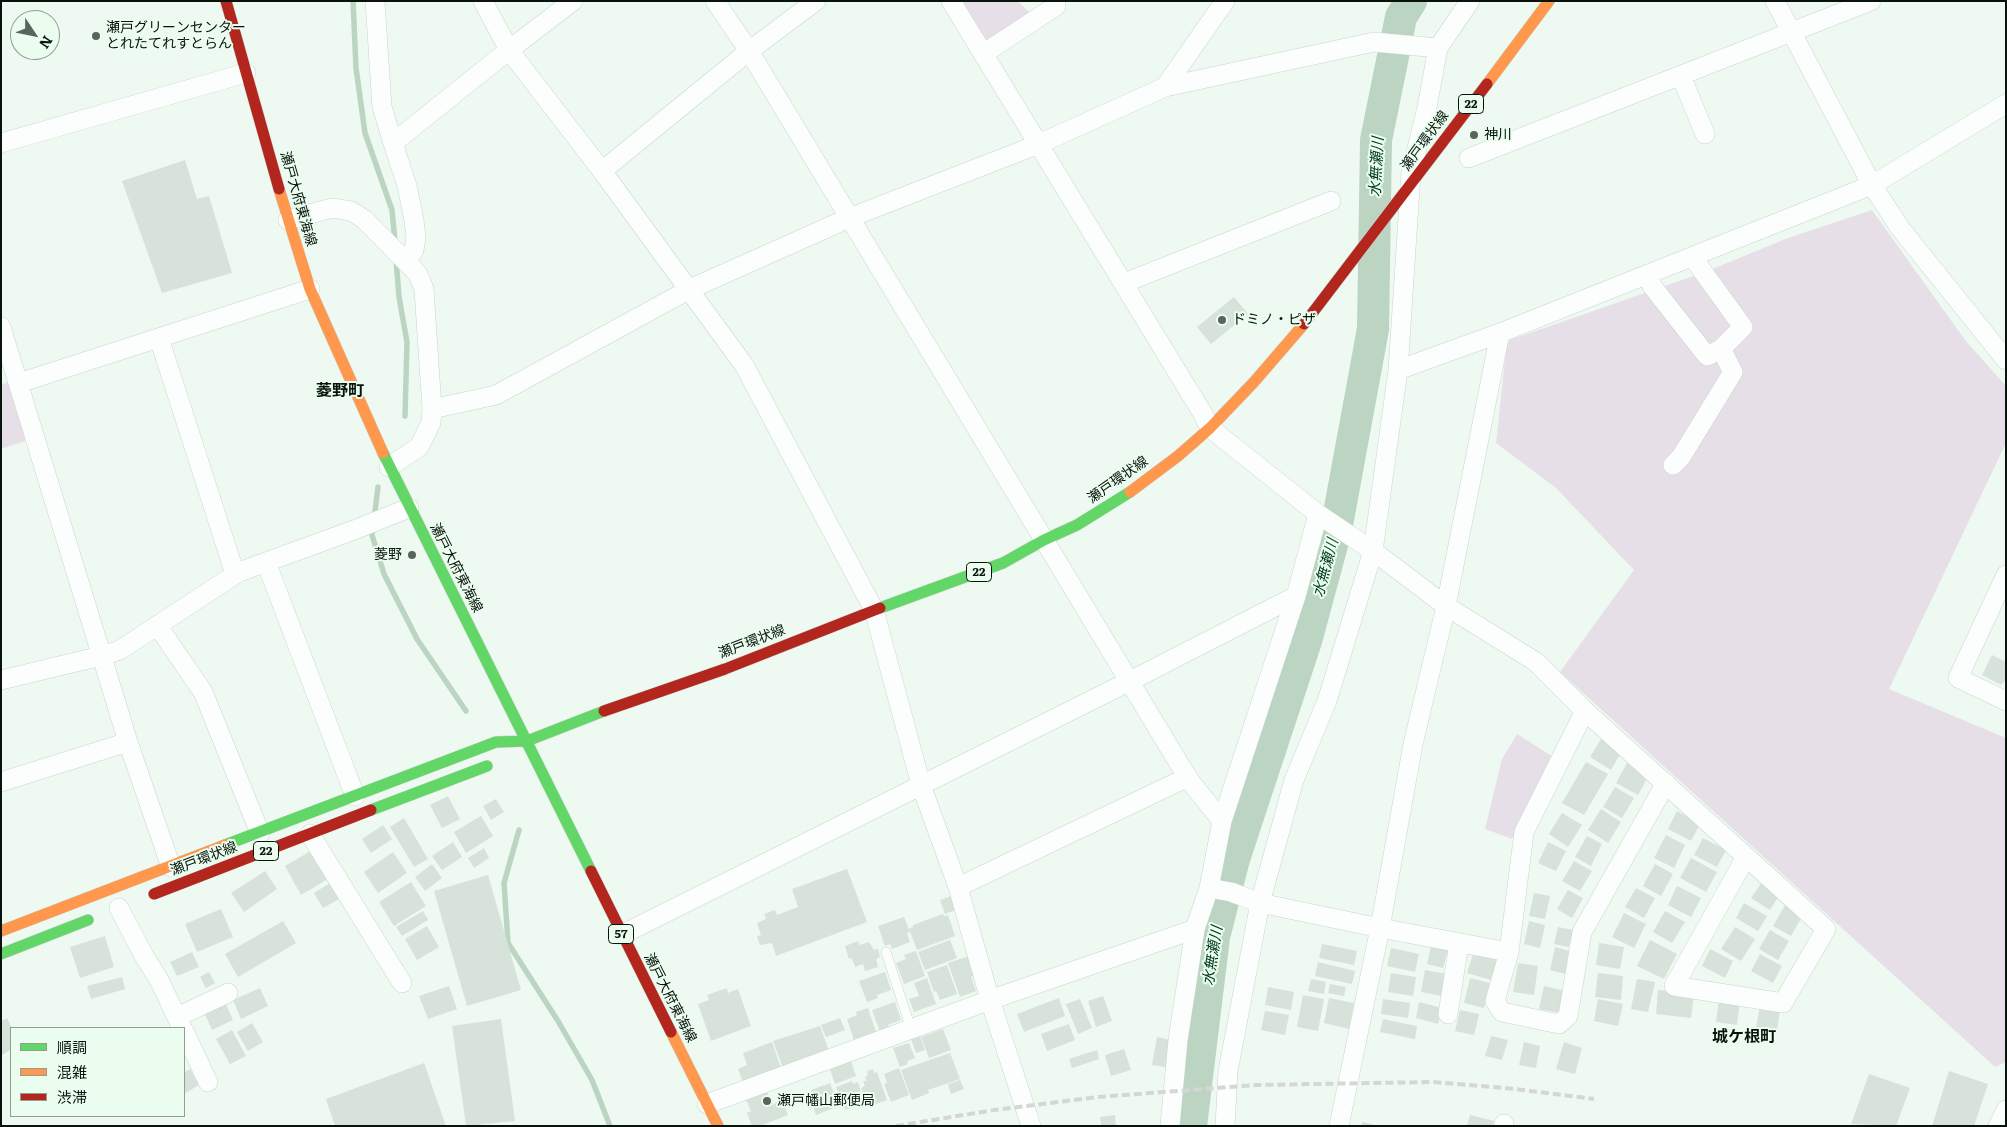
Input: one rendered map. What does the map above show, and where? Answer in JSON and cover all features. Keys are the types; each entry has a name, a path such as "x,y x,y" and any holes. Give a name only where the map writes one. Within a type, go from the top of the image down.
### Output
{"main road":[{"name":"瀬戸大府東海線","path":"226,1 288,220 310,289 389,467 402,511 527,742 718,1126"},
{"name":"瀬戸環状線","path":"512,752 527,742 610,709 725,669 874,610 1003,563 1044,540 1077,526 1123,497 1178,456 1210,428 1276,358 1345,268 1410,188 1549,1"},
{"name":"瀬戸環状線","path":"1,931 496,742 527,742"},
{"name":"瀬戸環状線","path":"146,897 496,762"},
{"path":"1,954 114,910"}],"street":[{"path":"375,1 382,107 407,186 414,220 416,238 414,250 407,260"},
{"path":"483,1 509,50 602,170 690,288 744,365 874,610 921,785 958,887 990,1000 1031,1126"},
{"path":"392,143 573,1"},
{"path":"715,1 749,51 1188,777 1222,821"},
{"path":"602,170 749,51 816,1"},
{"path":"951,1 1124,283 1210,428 1318,514 1373,551 1446,606 1536,662 1585,711 1826,929 1783,1003 1674,986 1746,857"},
{"path":"1165,87 1225,1"},
{"path":"1224,1126 1228,1070 1260,903 1294,780 1326,700 1373,551 1398,370 1411,173 1427,108 1438,48 1470,1"},
{"path":"1775,1 1872,186 1900,228 2006,360"},
{"path":"1469,158 1872,1"},
{"path":"984,54 1056,6"},
{"path":"432,409 496,395 690,288 849,218 1039,144 1165,87 1374,42 1438,48"},
{"path":"1,143 246,74"},
{"path":"1681,76 1705,134"},
{"path":"1398,370 1500,333 1872,186 2006,104"},
{"path":"1124,283 1331,201"},
{"path":"288,220 332,208 351,211 365,220 407,260 418,274 424,289 432,409 431,424 419,447 389,467"},
{"path":"1649,275 1652,286 1707,356 1721,349 1743,327 1693,258"},
{"path":"19,383 310,289"},
{"path":"1,327 128,742 171,867"},
{"path":"1340,1126 1380,928 1413,744 1446,606 1500,333"},
{"path":"158,338 236,574"},
{"path":"1672,465 1681,457 1733,372 1721,349"},
{"path":"1,680 120,650 236,574 402,511"},
{"path":"1170,1126 1178,1040 1195,929 1209,888 1222,821 1296,596 1318,514"},
{"path":"266,562 355,796"},
{"path":"2006,575 1958,678 2006,701"},
{"path":"622,935 1296,596"},
{"path":"157,625 203,692 260,833"},
{"path":"1585,711 1524,832 1509,952 1495,1001 1502,1012 1559,1024 1568,1016 1582,932 1666,783"},
{"path":"1,782 128,742"},
{"path":"958,887 1188,777"},
{"path":"310,834 402,983"},
{"path":"1209,888 1231,892 1260,903 1509,952"},
{"path":"114,910 159,980 181,1025 228,993"},
{"path":"707,1104 990,1000 1195,929"},
{"path":"1448,1014 1459,943"},
{"path":"185,1033 208,1082"},
{"path":"1998,1126 2006,1110"}],"lane":[{"path":"886,952 911,1029"}],"shaded area":[{"path":"958,1 1018,1 1032,15 987,46"},
{"path":"1872,210 1965,340 2006,386 2006,443 1889,689 2006,738 2006,1062 1995,1067 1560,672 1634,570 1556,488 1496,443 1507,341 1705,272 1788,238"},
{"path":"11,381 28,440 1,449 1,385"},
{"path":"1517,734 1555,758 1512,839 1485,829 1502,759"}],"building":[{"path":"185,160 197,199 209,196 232,273 162,293 122,181"},
{"name":"ドミノ・ピザ","path":"1234,297 1248,314 1211,344 1197,327"},
{"path":"1992,655 2006,662 2006,680 2001,685 1982,675"},
{"path":"1601,739 1622,751 1611,770 1590,757"},
{"path":"1586,762 1608,774 1584,815 1562,803"},
{"path":"1627,763 1649,775 1638,795 1616,783"},
{"path":"1615,787 1634,798 1622,818 1603,807"},
{"path":"448,796 460,819 442,828 430,805"},
{"path":"496,799 504,812 491,820 483,806"},
{"path":"1601,809 1621,822 1608,843 1588,830"},
{"path":"1677,811 1700,824 1691,841 1668,829"},
{"path":"1562,813 1582,825 1568,847 1549,834"},
{"path":"481,816 493,836 466,853 454,832"},
{"path":"404,818 428,859 414,867 390,827"},
{"path":"383,825 392,839 371,853 362,839"},
{"path":"1666,835 1685,845 1674,868 1654,858"},
{"path":"1587,836 1602,844 1591,866 1575,857"},
{"path":"1703,838 1726,850 1717,867 1694,855"},
{"path":"453,842 462,857 442,870 432,856"},
{"path":"1548,842 1566,851 1556,871 1538,863"},
{"path":"484,848 489,858 474,868 468,858"},
{"path":"314,849 331,877 301,895 285,866"},
{"path":"393,852 407,873 378,893 364,872"},
{"path":"1691,858 1717,872 1706,892 1680,878"},
{"path":"1574,861 1592,871 1580,891 1562,881"},
{"path":"432,864 442,878 425,891 415,877"},
{"path":"1655,864 1673,874 1661,896 1643,886"},
{"path":"847,869 867,922 776,956 772,943 760,945 757,936 761,935 757,923 766,919 764,914 775,910 777,915 798,907 792,889"},
{"path":"265,871 277,889 244,912 231,893"},
{"path":"488,875 521,990 467,1006 434,891"},
{"path":"411,882 426,906 394,926 379,902"},
{"path":"1762,882 1780,894 1770,910 1751,898"},
{"path":"330,883 339,899 323,908 314,893"},
{"path":"1677,886 1701,898 1691,917 1668,905"},
{"path":"1636,888 1655,898 1644,918 1625,907"},
{"path":"1568,890 1583,898 1572,918 1557,909"},
{"path":"1534,893 1550,896 1545,919 1529,916"},
{"path":"951,896 956,910 945,914 940,900"},
{"path":"1744,903 1767,916 1758,931 1736,918"},
{"path":"1785,905 1803,915 1791,936 1773,926"},
{"path":"221,909 233,937 197,952 185,924"},
{"path":"423,911 428,920 402,936 396,927"},
{"path":"1665,911 1685,922 1672,943 1653,932"},
{"path":"1624,913 1646,924 1634,948 1612,937"},
{"path":"943,914 944,916 948,915 955,936 917,950 909,929 913,925"},
{"path":"904,917 910,932 907,933 910,942 892,949 890,944 885,946 878,926"},
{"path":"283,921 296,943 238,977 225,954"},
{"path":"1529,921 1545,925 1540,948 1524,944"},
{"path":"427,926 439,947 417,960 405,939"},
{"path":"1558,927 1573,930 1569,947 1554,944"},
{"path":"1735,927 1755,939 1741,961 1721,949"},
{"path":"1770,930 1789,941 1778,960 1759,949"},
{"path":"105,936 114,967 80,978 70,947"},
{"path":"950,940 957,958 925,970 918,952"},
{"path":"1650,940 1677,954 1664,979 1637,966"},
{"path":"858,941 860,945 869,942 874,950 878,949 880,957 876,959 878,967 865,971 863,964 855,967 852,958 849,959 845,946"},
{"path":"1432,942 1449,946 1443,968 1427,964"},
{"path":"1599,943 1624,947 1620,969 1596,965"},
{"path":"1322,944 1357,951 1354,965 1319,958"},
{"path":"1555,947 1570,951 1565,974 1550,970"},
{"path":"1391,948 1419,954 1415,972 1387,966"},
{"path":"1475,948 1498,955 1491,980 1467,973"},
{"path":"1710,949 1733,961 1725,978 1702,966"},
{"path":"916,951 925,976 904,984 896,963 906,959 904,955"},
{"path":"192,952 199,967 177,976 170,962"},
{"path":"1760,954 1782,966 1773,983 1751,971"},
{"path":"969,956 975,975 971,977 976,991 960,997 948,963"},
{"path":"1318,962 1355,971 1352,984 1315,976"},
{"path":"1518,963 1538,966 1534,995 1513,992"},
{"path":"947,965 957,994 940,1000 936,991 934,992 927,972"},
{"path":"1425,970 1447,974 1442,996 1421,992"},
{"path":"209,972 215,983 206,988 200,977"},
{"path":"885,972 891,990 877,995 878,998 867,1002 859,981"},
{"path":"1391,973 1416,977 1413,996 1388,992"},
{"path":"1598,973 1623,976 1621,1000 1595,997"},
{"path":"122,977 125,989 91,999 87,986"},
{"path":"927,978 936,1004 914,1012 909,999 919,996 914,983"},
{"path":"1470,978 1490,983 1484,1008 1464,1003"},
{"path":"1311,979 1326,982 1324,994 1308,991"},
{"path":"1637,979 1655,982 1648,1012 1631,1009"},
{"path":"1330,984 1346,987 1344,996 1328,993"},
{"path":"449,986 457,1009 428,1019 419,996"},
{"path":"1544,986 1565,991 1560,1013 1539,1009"},
{"path":"1268,987 1294,992 1291,1010 1265,1005"},
{"path":"260,988 268,1006 241,1019 233,1000"},
{"path":"727,988 728,993 738,989 751,1026 711,1041 698,1004 709,1000 707,995"},
{"path":"1658,990 1694,994 1691,1018 1656,1014"},
{"path":"1303,995 1324,999 1318,1031 1297,1027"},
{"path":"1103,996 1112,1021 1096,1027 1088,1001"},
{"path":"1059,998 1065,1016 1024,1032 1017,1014"},
{"path":"1329,998 1354,1003 1349,1029 1324,1023"},
{"path":"1719,998 1740,1001 1737,1025 1716,1022"},
{"path":"1080,999 1092,1028 1078,1034 1066,1004"},
{"path":"1383,999 1410,1003 1408,1018 1381,1014"},
{"path":"1598,999 1623,1004 1618,1026 1594,1021"},
{"path":"224,1000 233,1020 212,1030 203,1010"},
{"path":"895,1002 901,1020 888,1025 889,1029 880,1032 872,1010"},
{"path":"1419,1002 1442,1008 1438,1024 1416,1018"},
{"path":"1760,1006 1780,1009 1777,1031 1756,1028"},
{"path":"868,1008 876,1032 854,1040 847,1019 857,1015 856,1012"},
{"path":"1460,1010 1479,1014 1474,1035 1455,1031"},
{"path":"1265,1011 1289,1015 1285,1035 1261,1030"},
{"path":"7,1018 12,1027 10,1050 1,1055 1,1021"},
{"path":"840,1018 845,1030 826,1037 821,1025"},
{"path":"501,1019 515,1121 466,1126 452,1026"},
{"path":"1383,1019 1417,1026 1415,1039 1380,1032"},
{"path":"252,1023 263,1042 248,1051 237,1032"},
{"path":"1069,1024 1075,1040 1047,1051 1041,1034"},
{"path":"820,1026 829,1051 783,1068 773,1041"},
{"path":"943,1029 951,1050 929,1058 921,1037"},
{"path":"232,1030 246,1056 230,1064 216,1039"},
{"path":"920,1036 925,1050 916,1053 911,1039"},
{"path":"1491,1036 1508,1040 1502,1060 1485,1056"},
{"path":"1157,1037 1171,1040 1166,1067 1152,1065"},
{"path":"772,1042 781,1068 743,1082 738,1069 747,1065 743,1053"},
{"path":"1524,1042 1540,1046 1536,1068 1519,1065"},
{"path":"1564,1042 1582,1048 1575,1074 1556,1069"},
{"path":"909,1043 915,1058 907,1061 908,1064 900,1067 893,1048"},
{"path":"1124,1049 1131,1070 1111,1076 1105,1055"},
{"path":"1097,1050 1099,1059 1072,1068 1069,1059"},
{"path":"950,1053 960,1079 928,1090 929,1093 912,1100 901,1070"},
{"path":"851,1061 856,1076 835,1084 830,1069"},
{"path":"424,1063 446,1126 335,1126 326,1099"},
{"path":"899,1068 909,1095 891,1102 884,1084 887,1083 884,1074"},
{"path":"190,1069 199,1085 185,1093 185,1072"},
{"path":"873,1069 874,1073 877,1072 887,1100 868,1107 861,1088 865,1086 863,1081 867,1081 865,1077 868,1075 867,1071"},
{"path":"1949,1071 1988,1084 1974,1126 1932,1126"},
{"path":"1869,1074 1910,1088 1896,1126 1851,1124"},
{"path":"960,1080 964,1089 951,1094 948,1084"},
{"path":"852,1081 853,1084 858,1082 863,1098 859,1100 861,1105 845,1110 836,1087"},
{"path":"830,1083 839,1106 816,1115 812,1103 815,1101 811,1090"},
{"path":"767,1092 772,1105 782,1100 788,1115 760,1126 752,1126 747,1113 751,1111 746,1100"},
{"path":"1115,1115 1116,1126 1101,1126 1100,1117"},
{"path":"1470,1115 1494,1121 1493,1126 1467,1126"},
{"path":"1362,1122 1376,1125 1376,1126 1362,1126"}],"waterway":[{"path":"353,1 356,68 365,133 392,210 395,242"},
{"name":"水無瀬川","path":"1191,1126 1214,937 1234,859 1306,641 1336,530 1373,329 1376,140 1401,17 1411,1"},
{"path":"396,259 399,297 407,342 405,416"},
{"path":"378,487 372,535 384,574 417,639 466,711"},
{"path":"519,830 504,883 508,943 558,1021 592,1080 610,1126"}],"railway":[{"path":"896,1126 994,1110 1098,1097 1256,1085 1432,1082 1516,1089 1594,1099"}],"traffic: fast":[{"path":"383,453 591,871"},
{"path":"880,608 1003,563 1044,540 1077,525 1130,492"},
{"path":"225,845 496,742 527,741 604,711"},
{"path":"371,810 487,766"},
{"path":"1,954 88,920"}],"traffic: slow":[{"path":"1487,84 1549,1"},
{"path":"279,189 310,289 383,453"},
{"path":"1130,492 1178,456 1210,428 1254,382 1304,324"},
{"path":"1,931 225,845"},
{"path":"671,1032 718,1126"}],"traffic: jam":[{"path":"226,1 279,189"},
{"path":"1304,324 1487,84"},
{"path":"604,711 725,669 880,608"},
{"path":"154,894 371,810"},
{"path":"591,871 671,1032"}],"place":[{"name":"瀬戸グリーンセンター とれたてれすとらん","path":"96,36"},
{"name":"神川","path":"1474,135"},
{"name":"ドミノ・ピザ","path":"1222,320"},
{"name":"菱野","path":"412,555"},
{"name":"瀬戸幡山郵便局","path":"767,1101"}],"district":[{"name":"菱野町","path":"340,391"},
{"name":"城ケ根町","path":"1744,1037"}]}
